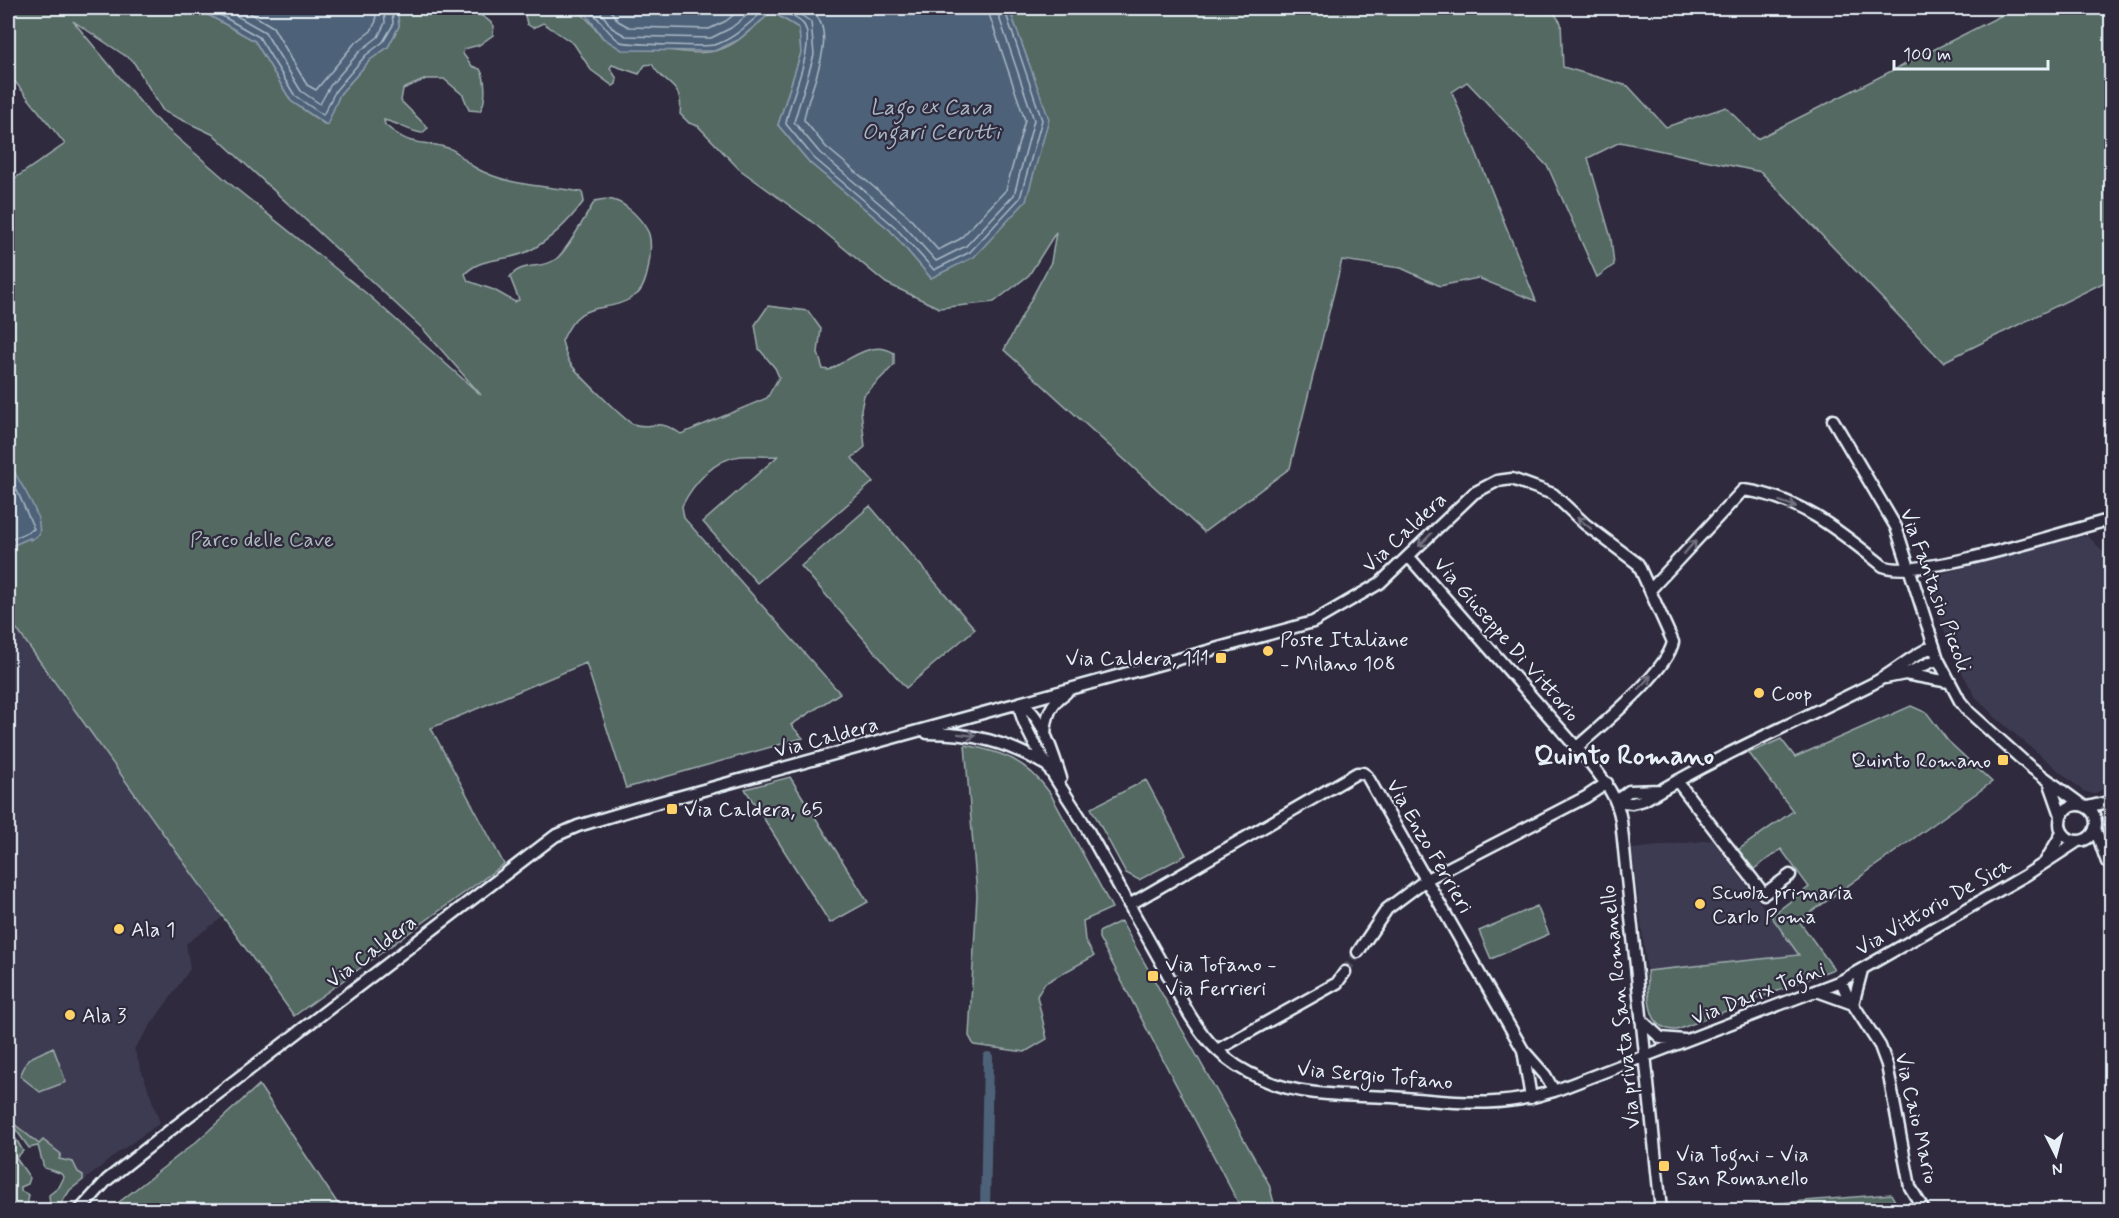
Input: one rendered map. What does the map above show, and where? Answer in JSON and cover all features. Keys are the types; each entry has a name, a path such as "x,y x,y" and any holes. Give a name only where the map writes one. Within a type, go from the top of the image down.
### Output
{"street":[{"name":"Via Fantasio Piccoli","path":"1833,420 1896,527 1938,659 1949,682 1969,712 2049,782 2084,806"},
{"name":"Via Caldera","path":"80,1210 107,1180 169,1131 555,836 610,816 1313,622 1380,583 1474,494 1505,479 1518,481 1553,494 1586,524 1631,558 1641,568 1673,642 1671,652 1623,706 1576,748"},
{"path":"1650,590 1743,490 1805,509 1835,527 1883,566 1893,570 1935,566 2112,519"},
{"name":"Via Giuseppe Di Vittorio","path":"1409,557 1494,651 1607,783"},
{"path":"1616,801 1629,791 1661,790 1883,678 1917,653 1934,646"},
{"path":"1883,678 1905,674 1938,659"},
{"path":"1905,674 1949,682"},
{"path":"1045,736 1046,723 1052,706 1073,689"},
{"name":"Via Sergio Tofano","path":"1020,704 1032,713 1045,736 1068,796"},
{"name":"Via Sergio Tofano","path":"1020,704 1020,717 1068,796 1181,998 1217,1050 1242,1070 1263,1080 1291,1088 1486,1104 1531,1098 1646,1056"},
{"name":"Via Sergio Tofano","path":"909,734 947,733 984,738 1020,749 1049,766"},
{"name":"Via Enzo Ferrieri","path":"1129,905 1349,778 1363,773 1367,776 1427,879 1523,1050 1545,1075 1554,1091"},
{"path":"1677,781 1764,894 1790,874"},
{"name":"Via Fantasio Piccoli","path":"2049,782 2061,815"},
{"path":"1358,952 1387,909 1427,879 1586,797 1607,783"},
{"name":"Via privata San Romanello","path":"1607,783 1616,801 1621,820 1661,1210"},
{"name":"Via Vittorio De Sica","path":"2061,815 2069,806 2112,802"},
{"name":"Via Vittorio De Sica","path":"1841,981 2081,841 2112,802"},
{"path":"2061,815 2059,827 2062,833 2081,841 2105,858 2096,825 2084,806"},
{"name":"Via Vittorio De Sica","path":"2043,865 2062,833"},
{"path":"1817,991 1853,1004 1862,970"},
{"path":"1217,1050 1337,983 1345,972"},
{"name":"Via Darix Togni","path":"1646,1056 1841,981"},
{"name":"Via Caio Mario","path":"1841,981 1880,1046 1887,1065 1910,1186 1924,1210"},
{"name":"Via Darix Togni","path":"1640,1020 1661,1038 1688,1040"},
{"name":"Via Enzo Ferrieri","path":"1523,1050 1531,1098"}],"shaded area":[{"path":"2087,535 2112,561 2111,781 2102,790 2093,794 2083,791 1995,717 1975,696 1953,656 1929,586 1940,574"},
{"path":"8,628 15,628 223,917 186,944 190,969 134,1049 160,1123 116,1154 73,1190 49,1153 8,1118"},
{"name":"Scuola primaria Carlo Poma","path":"1712,840 1800,955 1647,971 1632,849"}],"green space":[{"name":"Parco delle Cave","path":"450,7 474,12 485,18 494,26 493,35 479,45 464,49 463,54 472,66 480,69 484,78 485,96 480,111 469,110 463,95 444,79 426,79 403,89 401,101 428,128 422,133 384,120 385,125 410,140 452,149 474,167 499,178 582,192 584,201 566,222 544,241 521,254 479,264 465,274 468,281 494,290 515,302 519,300 510,277 520,269 545,264 556,259 571,240 595,201 609,199 617,201 632,211 646,227 650,248 646,276 640,291 624,302 586,311 570,326 562,341 567,358 574,368 628,421 640,426 665,426 681,434 767,398 779,377 775,368 759,349 755,325 768,306 808,311 821,329 818,353 823,369 829,370 861,352 877,348 894,353 894,365 864,395 861,410 865,447 852,458 873,482 757,583 703,522 778,456 741,456 722,462 699,481 682,506 684,518 840,693 791,725 803,738 626,788 586,663 431,728 504,864 294,1016 8,617 8,183 65,144 8,73 8,8 196,8 255,41 291,101 326,125 340,94 370,60 388,47 399,26 397,8","holes":["73,21 133,61 163,111 214,135 423,329 481,395 366,293 234,187 151,115"]},
{"path":"523,8 545,11 552,11 551,8 570,9 587,18 603,38 659,49 689,52 722,49 745,35 772,12 799,28 801,53 778,125 810,163 890,230 931,278 1030,67 1009,8 1551,8 1561,23 1563,67 1628,86 1666,127 1726,107 1757,139 2016,8 2111,8 2105,15 2112,24 2111,279 1943,362 1761,172 1620,142 1588,158 1611,238 1614,265 1597,277 1548,167 1467,82 1452,92 1536,301 1478,278 1440,286 1401,268 1342,260 1290,468 1204,532 1004,350 1051,262 1056,232 1029,275 994,302 939,308 886,283 811,221 739,169 698,126 689,123 680,114 679,96 676,90 652,64 645,65 639,74 612,65 610,68 617,79 613,86 591,70 574,44 543,23 533,28 527,24"},
{"path":"870,506 975,629 906,688 801,566"},
{"path":"1911,706 1927,713 1948,741 1992,782 1799,921 1834,969 1677,1030 1667,1029 1659,1024 1651,1009 1647,971 1799,955 1771,916 1809,887 1781,849 1754,869 1738,850 1793,811 1749,753 1781,739 1795,757"},
{"path":"965,745 1013,759 1041,782 1050,793 1112,908 1083,921 1085,940 1094,956 1045,983 1037,996 1047,1039 1025,1052 974,1045 969,1036 977,895"},
{"path":"790,777 868,902 830,923 745,789"},
{"path":"1146,780 1186,855 1139,880 1126,873 1091,808"},
{"path":"1537,906 1549,934 1491,959 1479,931"},
{"path":"1121,921 1269,1184 1274,1203 1273,1210 1242,1210 1099,938 1099,932"},
{"path":"53,1047 66,1082 40,1092 20,1076 28,1059"},
{"path":"259,1085 342,1210 109,1210 196,1142"},
{"path":"8,1119 39,1144 43,1140 61,1154 59,1159 73,1162 78,1172 83,1175 83,1180 70,1190 57,1210 43,1210 50,1206 49,1195 59,1187 64,1177 60,1173 44,1168 38,1146 29,1148"},
{"path":"8,1134 16,1139 23,1151 16,1158 30,1178 28,1184 21,1187 21,1191 29,1195 27,1206 30,1210 16,1210 8,1195"},
{"path":"1891,1194 1900,1210 1693,1210"}],"water":[{"path":"196,8 397,8 399,26 388,47 370,60 340,94 327,125 291,101 255,41"},
{"name":"Lago ex Cava Ongari Cerutti","path":"568,8 1009,8 1049,119 1026,201 974,257 931,278 890,230 810,163 778,125 801,53 799,28 772,12 738,40 714,51 622,50 603,38 587,15"},
{"path":"12,472 15,473 32,503 38,520 39,535 9,547 8,491"}],"waterway":[{"path":"985,1210 988,1057"}],"tunnel":[{"path":"1345,972 1358,952"}],"place":[{"name":"Poste Italiane - Milano 108","path":"1268,651"},
{"name":"Via Caldera, 111","path":"1221,658"},
{"name":"Coop","path":"1759,693"},
{"name":"Quinto Romano","path":"2003,760"},
{"name":"Via Caldera, 65","path":"672,809"},
{"name":"Scuola primaria Carlo Poma","path":"1700,904"},
{"name":"Ala 1","path":"119,929"},
{"name":"Via Tofano - Via Ferrieri","path":"1153,976"},
{"name":"Ala 3","path":"70,1015"},
{"name":"Via Togni - Via San Romanello","path":"1664,1166"}],"district":[{"name":"Quinto Romano","path":"1624,755"}]}
